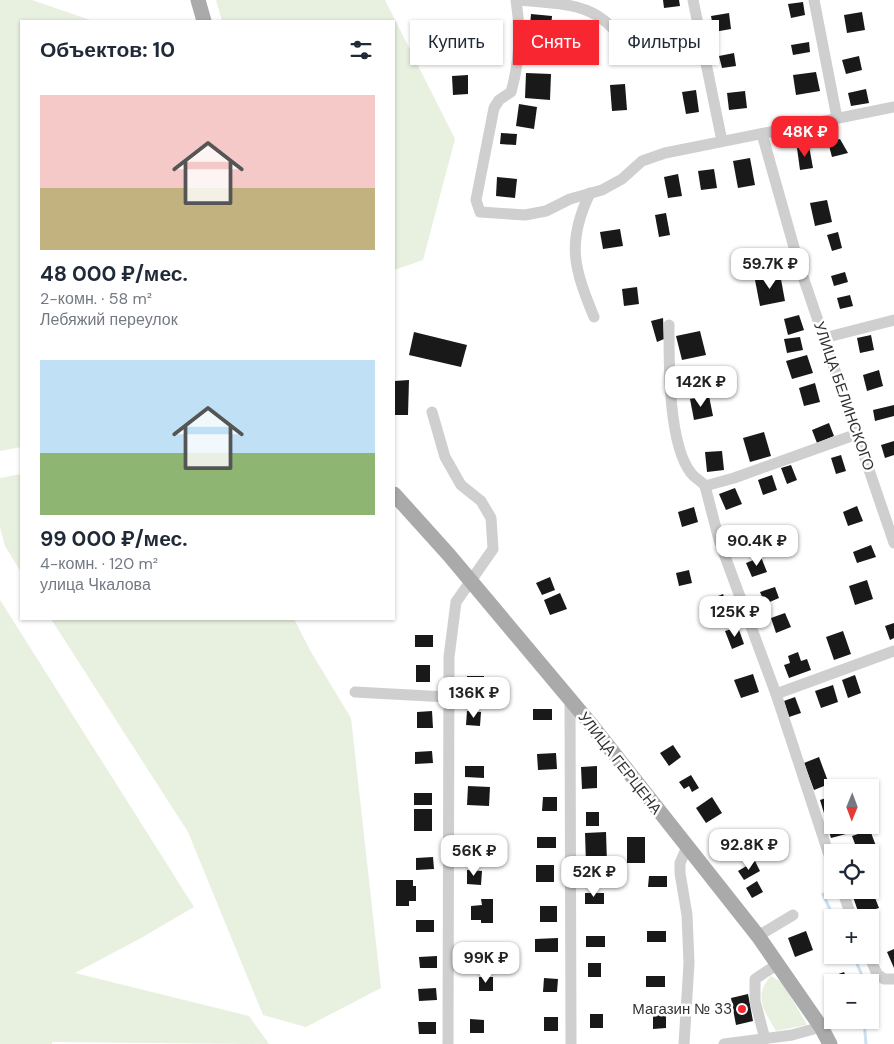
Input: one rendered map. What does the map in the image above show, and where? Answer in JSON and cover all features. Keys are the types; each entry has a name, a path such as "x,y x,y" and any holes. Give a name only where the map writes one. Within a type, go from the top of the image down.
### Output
{"main road":[{"path":"198,0 204,20"},
{"name":"УЛИЦА ГЕРЦЕНА","path":"395,495 570,700 758,936 821,1027 830,1044"}],"street":[{"path":"516,0 520,22 520,51 510,92 499,100 494,108 476,200 480,212 525,215 539,212 602,190 622,179 642,162 665,153 894,108"},
{"path":"520,0 565,4 601,16 609,23"},
{"path":"693,0 722,141"},
{"path":"814,0 837,118"},
{"name":"УЛИЦА БЕЛИНСКОГО","path":"762,134 799,265 894,543"},
{"path":"590,193 579,216 574,246 580,282 594,317"},
{"path":"824,338 894,320"},
{"path":"669,324 669,379 682,455 692,475 701,480 705,486 719,540 776,694 825,844"},
{"path":"432,412 445,457 462,485 480,501 491,518 493,550 456,602 449,657 447,697 448,1044"},
{"path":"705,486 857,434"},
{"path":"776,694 894,651"},
{"path":"355,692 447,697"},
{"path":"570,700 571,1044"},
{"path":"684,1044 689,963 687,915 680,863 687,847"},
{"path":"758,936 792,915"},
{"path":"760,1041 755,1001 755,979 778,964"},
{"path":"873,964 877,974 884,979 894,979"},
{"path":"724,1044 760,1041 821,1027"}],"green space":[{"path":"0,0 32,0 90,20 20,20 20,447 0,451"},
{"path":"216,0 385,0 410,50 410,65 418,65 455,139 423,260 395,270 395,20 222,20"},
{"path":"20,474 20,570 5,546 0,527 0,478"},
{"path":"0,600 194,907 75,973 249,1016 269,1044 52,1042 52,1044 0,1044"},
{"path":"52,620 295,620 311,652 351,718 381,988 306,1027 263,1015 188,832"},
{"path":"771,976 783,983 807,1025 776,1031 762,1003 762,990"}],"building":[{"path":"663,0 679,0 680,6 664,8"},
{"path":"803,2 805,15 791,18 788,4"},
{"path":"862,12 865,30 847,33 844,15"},
{"path":"729,13 731,29 719,31 719,20 712,20 711,16"},
{"path":"531,14 552,16 552,20 530,20"},
{"path":"809,42 810,52 793,55 791,45"},
{"path":"734,53 736,66 722,68 719,56"},
{"path":"859,56 862,70 846,74 842,60"},
{"path":"816,72 820,91 796,95 793,75"},
{"path":"526,73 551,74 550,100 525,98"},
{"path":"468,75 468,94 453,95 452,76"},
{"path":"625,84 627,110 612,111 610,85"},
{"path":"866,89 869,103 851,106 848,93"},
{"path":"696,90 699,112 686,114 682,92"},
{"path":"745,91 747,108 729,110 727,93"},
{"path":"519,104 537,107 534,129 516,126"},
{"path":"501,133 517,134 516,145 500,144"},
{"path":"840,139 848,153 832,157 828,142"},
{"path":"809,146 813,168 800,170 797,148"},
{"path":"750,158 755,185 738,188 733,161"},
{"path":"714,169 717,188 701,190 698,171"},
{"path":"678,174 682,196 668,198 664,177"},
{"path":"497,177 517,179 515,198 496,196"},
{"path":"827,200 832,222 815,226 810,203"},
{"path":"666,213 670,235 659,237 655,215"},
{"path":"620,229 623,246 603,249 600,232"},
{"path":"838,232 842,248 832,251 827,235"},
{"path":"750,248 755,264 741,267 737,252"},
{"path":"845,272 848,282 834,286 831,276"},
{"path":"780,274 785,301 760,306 755,280"},
{"path":"637,287 639,304 624,306 622,289"},
{"path":"850,295 853,306 840,309 837,298"},
{"path":"799,315 804,330 788,335 784,319"},
{"path":"663,318 664,339 657,342 651,321"},
{"path":"700,331 706,355 682,360 676,336"},
{"path":"414,332 467,345 461,367 409,355"},
{"path":"871,335 874,350 860,353 857,338"},
{"path":"800,337 803,350 787,353 784,339"},
{"path":"807,355 813,373 792,379 786,361"},
{"path":"699,369 702,382 689,385 686,372"},
{"path":"879,370 883,386 867,391 863,375"},
{"path":"409,380 408,415 395,415 395,381"},
{"path":"815,383 820,402 804,406 799,388"},
{"path":"709,396 713,416 694,420 690,399"},
{"path":"894,405 894,416 875,421 873,410"},
{"path":"829,423 834,436 817,443 812,430"},
{"path":"764,432 771,456 750,462 743,438"},
{"path":"894,441 894,455 885,458 881,445"},
{"path":"722,451 724,470 707,472 705,452"},
{"path":"841,455 846,471 836,474 831,458"},
{"path":"791,465 797,480 787,484 781,468"},
{"path":"772,475 777,490 763,495 758,480"},
{"path":"735,488 742,504 726,510 719,494"},
{"path":"857,506 863,521 848,526 843,512"},
{"path":"694,507 698,522 682,527 678,512"},
{"path":"754,538 759,550 745,556 740,543"},
{"path":"871,545 876,557 857,563 853,552"},
{"path":"761,557 767,572 752,577 746,563"},
{"path":"689,570 692,583 679,586 676,573"},
{"path":"550,577 555,590 542,595 536,583"},
{"path":"867,580 873,599 855,605 849,586"},
{"path":"775,587 779,598 765,604 760,592"},
{"path":"560,593 567,609 550,615 544,600"},
{"path":"723,594 728,608 717,612 711,599"},
{"path":"785,613 791,627 776,633 771,618"},
{"path":"894,623 894,638 890,640 885,626"},
{"path":"738,627 744,644 732,649 725,631"},
{"path":"843,631 851,654 834,660 826,637"},
{"path":"415,635 433,635 433,647 415,647"},
{"path":"798,652 801,661 807,659 811,670 789,678 784,665 790,663 788,656"},
{"path":"416,665 430,665 430,682 416,682"},
{"path":"753,674 759,692 741,698 734,680"},
{"path":"855,675 861,693 848,698 842,680"},
{"path":"467,676 484,676 484,693 467,694"},
{"path":"833,685 838,702 821,708 815,691"},
{"path":"795,697 801,713 789,717 784,701"},
{"path":"533,709 552,709 552,720 533,720"},
{"path":"432,711 433,728 417,728 417,712"},
{"path":"467,711 481,712 480,726 466,725"},
{"path":"673,745 681,757 669,766 660,753"},
{"path":"432,751 433,763 415,764 415,752"},
{"path":"556,753 557,769 538,770 537,754"},
{"path":"819,757 827,779 824,779 824,786 814,790 804,763"},
{"path":"465,766 484,766 484,778 465,777"},
{"path":"597,766 597,788 582,789 581,767"},
{"path":"691,775 699,788 692,792 689,786 684,789 679,782"},
{"path":"468,786 490,787 489,806 467,805"},
{"path":"414,793 432,793 432,805 414,805"},
{"path":"543,797 557,797 557,811 542,811"},
{"path":"712,797 722,813 706,823 696,808"},
{"path":"824,799 824,813 820,800"},
{"path":"414,809 432,809 432,831 414,831"},
{"path":"586,812 599,812 599,826 586,826"},
{"path":"606,832 607,864 586,864 585,833"},
{"path":"830,834 846,834 831,838"},
{"path":"872,834 875,844 855,844 852,836"},
{"path":"732,835 740,850 728,857 720,841"},
{"path":"537,837 556,837 556,848 537,848"},
{"path":"627,837 645,837 645,863 627,863"},
{"path":"468,839 487,839 487,850 468,850"},
{"path":"433,857 434,869 416,870 416,858"},
{"path":"755,861 760,871 744,880 738,871"},
{"path":"536,865 554,865 554,882 536,882"},
{"path":"467,870 482,871 481,885 467,884"},
{"path":"649,876 667,876 667,887 648,887"},
{"path":"396,880 413,880 413,886 416,886 416,901 409,901 409,906 396,906"},
{"path":"757,881 763,892 752,898 746,888"},
{"path":"585,893 604,893 604,904 585,904"},
{"path":"481,899 493,899 493,923 481,923 481,920 471,920 471,906 482,905"},
{"path":"854,899 876,899 879,908 876,909 857,909"},
{"path":"540,906 557,906 557,922 540,922"},
{"path":"416,920 434,920 434,932 416,932"},
{"path":"647,931 666,931 666,942 647,942"},
{"path":"806,931 813,950 795,957 788,938"},
{"path":"586,936 605,936 605,947 586,947"},
{"path":"558,938 558,952 535,952 535,939"},
{"path":"470,945 489,945 489,956 470,956"},
{"path":"894,949 894,968 887,952"},
{"path":"437,956 437,968 420,968 419,957"},
{"path":"588,963 601,963 601,977 588,977"},
{"path":"646,976 665,976 665,987 646,987"},
{"path":"479,977 493,977 493,991 479,991"},
{"path":"544,978 558,979 557,992 543,992"},
{"path":"436,988 437,1000 419,1001 418,989"},
{"name":"Магазин № 33","path":"748,994 753,1021 736,1025 731,998"},
{"path":"590,1014 603,1014 603,1028 590,1028"},
{"path":"653,1014 666,1014 666,1028 653,1029"},
{"path":"544,1017 558,1017 558,1031 544,1031"},
{"path":"470,1019 484,1020 484,1033 470,1033"},
{"path":"418,1022 436,1022 436,1034 419,1034"}],"waterway":[{"path":"823,894 830,909"},
{"path":"857,964 861,974"},
{"path":"865,1029 866,1044"}],"place":[{"name":"Магазин № 33","path":"742,1009"}]}
